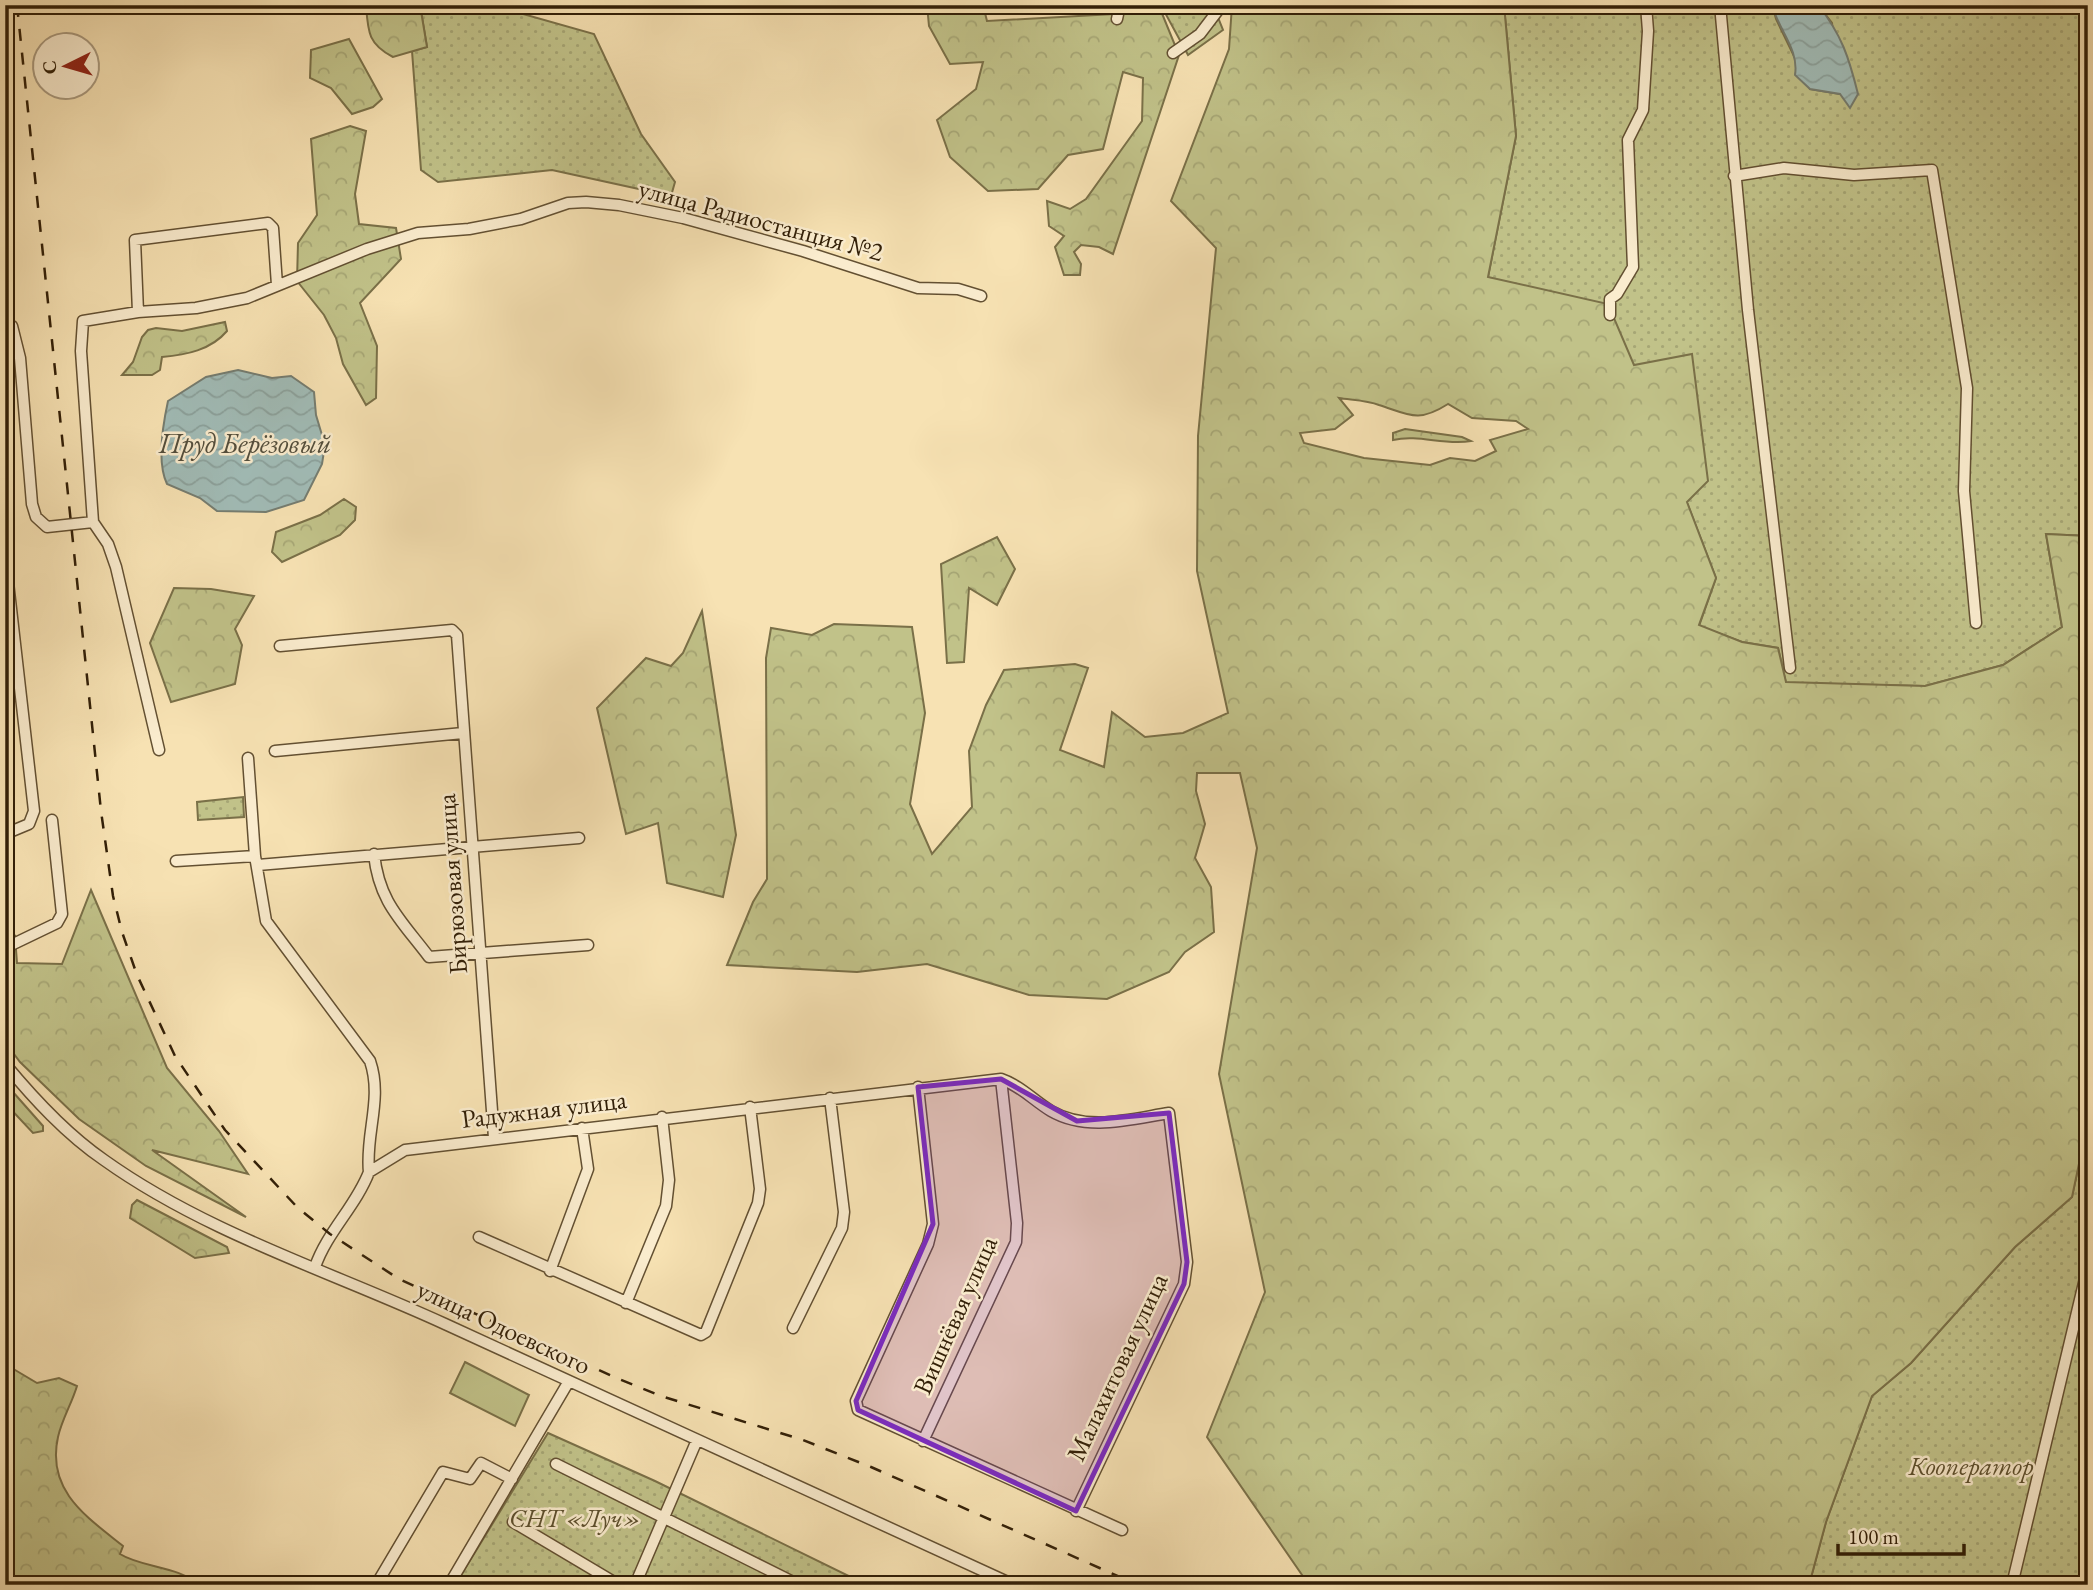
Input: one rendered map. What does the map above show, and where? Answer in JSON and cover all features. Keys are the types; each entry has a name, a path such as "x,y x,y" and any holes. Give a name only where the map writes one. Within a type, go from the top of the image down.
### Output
{"street":[{"path":"1117,19 1120,5"},
{"path":"1173,53 1200,34 1222,5"},
{"path":"1610,316 1609,299 1617,294 1633,267 1628,140 1643,110 1648,31 1646,5"},
{"path":"1720,5 1734,176 1769,507 1790,668"},
{"path":"1734,176 1784,169 1854,175 1932,170 1943,221 1966,388 1964,491 1976,623"},
{"name":"улица Радиостанция №2","path":"93,522 81,351 83,321 138,312 196,308 247,298 368,249 418,233 469,229 534,215 568,203 619,205 684,218 803,251 918,288 958,289 981,296"},
{"path":"138,312 135,240 268,223 273,228 277,285"},
{"path":"5,323 12,326 20,358 36,517 47,527 93,522 114,560 159,750"},
{"path":"5,556 34,811 29,824 5,834"},
{"name":"Бирюзовая улица","path":"280,646 452,630 457,635 494,1138"},
{"path":"275,751 464,733"},
{"path":"248,758 256,860 266,921 271,932 370,1061 376,1091 367,1150 369,1172 362,1191 321,1251 315,1267"},
{"path":"5,948 57,923 62,914 52,821"},
{"path":"176,861 374,854 579,838"},
{"path":"374,854 377,881 382,896 429,957 588,945"},
{"name":"улица Одоевского","path":"5,1064 49,1113 113,1167 212,1222 798,1483 1014,1585"},
{"name":"Радужная улица","path":"369,1172 397,1152 662,1117 1000,1079"},
{"name":"Малахитовая улица","path":"1000,1079 1019,1085 1051,1111 1077,1121 1104,1123 1169,1114 1187,1262 1184,1284 1076,1511"},
{"name":"Вишнёвая улица","path":"923,1441 1016,1242 1017,1223 1000,1079"},
{"path":"918,1087 933,1224 928,1244 856,1401 858,1410 1122,1530"},
{"path":"793,1328 842,1228 844,1212 830,1098"},
{"path":"479,1237 701,1335 706,1332 758,1203 760,1189 750,1107"},
{"path":"626,1303 666,1206 669,1180 662,1117"},
{"path":"550,1270 588,1169 582,1128"},
{"path":"2012,1585 2088,1266"},
{"path":"449,1585 569,1381"},
{"path":"635,1585 647,1551 665,1518 697,1440"},
{"path":"376,1585 443,1472 470,1479 481,1463 512,1479"},
{"path":"556,1464 799,1585"},
{"path":"513,1522 619,1585"}],"highlighted area":[{"path":"1001,1079 1077,1121 1169,1113 1187,1262 1184,1284 1076,1511 858,1410 856,1401 933,1224 918,1087"}],"green space":[{"path":"366,5 420,5 427,47 393,57 385,52 371,36"},
{"path":"420,5 523,5 523,14 594,34 641,134 675,182 671,196 552,170 438,182 421,170 412,51 427,47"},
{"path":"927,5 983,5 987,21 1114,14 1122,5 1161,11 1179,55 1113,254 1099,247 1081,245 1074,252 1081,264 1080,275 1064,275 1055,247 1064,236 1049,226 1047,201 1070,209 1086,199 1142,121 1143,78 1123,72 1103,149 1068,155 1038,189 988,191 950,157 937,120 976,89 983,62 950,64 929,26"},
{"path":"1060,5 1213,5 1223,30 1188,55 1163,9 1061,14"},
{"path":"1232,5 1504,5 1516,136 1488,277 1608,304 1634,365 1692,354 1708,481 1687,502 1716,578 1699,625 1742,642 1778,648 1786,682 1925,686 2003,665 2062,627 2046,534 2088,536 2088,1121 2072,1197 2015,1247 1911,1363 1872,1396 1826,1522 1809,1585 1309,1585 1207,1437 1265,1292 1219,1074 1257,848 1240,773 1197,773 1196,791 1205,824 1195,858 1211,887 1214,932 1185,952 1169,972 1107,999 1029,995 927,964 857,972 727,965 753,902 767,879 766,658 771,628 812,635 834,624 912,627 925,713 910,804 932,854 972,807 969,751 986,705 1004,670 1075,664 1088,668 1060,750 1104,767 1112,712 1145,737 1183,733 1228,713 1197,571 1198,436 1216,248 1171,201 1229,49","holes":["1339,398 1370,402 1414,415 1429,414 1448,404 1472,418 1516,421 1528,429 1490,440 1496,451 1475,461 1450,458 1430,465 1364,458 1304,443 1300,433 1335,429 1353,415"]},
{"path":"1504,5 1777,5 1773,8 1776,19 1810,89 1840,94 1832,23 1818,5 2088,5 2088,536 2046,534 2062,627 2003,665 1925,686 1786,683 1778,648 1742,642 1699,626 1716,578 1634,365 1488,277 1516,136"},
{"path":"349,39 382,99 373,107 352,114 331,88 310,78 311,50"},
{"path":"350,126 366,131 355,194 359,224 396,228 401,259 360,303 377,346 376,398 366,405 343,364 336,338 324,315 297,281 298,243 317,215 311,139"},
{"path":"225,322 227,331 213,343 189,353 162,357 160,370 152,375 122,375 133,362 142,337 148,330 156,328 182,331"},
{"path":"1405,429 1462,437 1471,441 1412,438 1393,440 1393,433"},
{"path":"344,499 356,507 355,520 340,535 282,562 272,552 276,532 320,515"},
{"path":"997,537 1015,569 997,605 969,588 964,662 947,663 941,564"},
{"path":"174,588 211,589 254,596 235,629 242,645 235,684 171,702 150,643"},
{"path":"702,611 736,835 723,897 667,883 658,823 626,834 597,708 646,658 671,666 683,653"},
{"path":"243,797 244,817 198,820 197,802"},
{"path":"91,890 167,1068 219,1131 248,1174 152,1150 246,1217 146,1166 79,1119 20,1062 5,1042 5,940 15,936 17,963 62,964"},
{"path":"5,1083 43,1126 43,1131 33,1133 5,1103"},
{"name":"Кооператор","path":"2088,1121 2088,1585 1809,1585 1826,1522 1872,1396 1911,1363 2015,1247 2072,1197"},
{"path":"137,1200 227,1247 229,1253 195,1258 130,1218 132,1205"},
{"path":"465,1362 529,1395 515,1426 450,1393"},
{"path":"5,1364 37,1383 59,1378 77,1386 58,1437 58,1473 64,1488 83,1513 123,1546 120,1554 181,1574 198,1585 5,1585"},
{"name":"СНТ «Луч»","path":"548,1433 655,1481 867,1585 455,1585"}],"water":[{"path":"1777,5 1818,5 1826,16 1844,47 1855,81 1858,94 1850,108 1840,94 1810,89 1795,75 1792,49 1773,8"},
{"name":"Пруд Берёзовый","path":"238,370 272,378 291,376 314,392 316,415 325,445 322,464 304,500 266,512 217,511 200,498 167,484 162,455 168,401 206,377"}],"railway":[{"path":"17,5 101,811 113,896 137,975 175,1056 225,1130 297,1207 330,1234 399,1279 614,1377 661,1396 803,1440 871,1467 1138,1585"}]}
